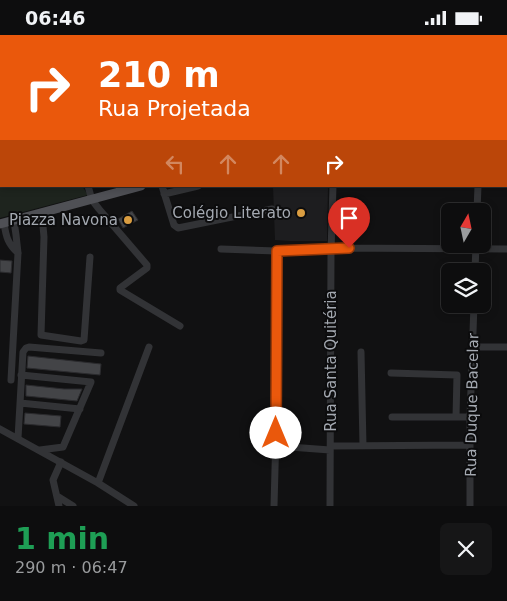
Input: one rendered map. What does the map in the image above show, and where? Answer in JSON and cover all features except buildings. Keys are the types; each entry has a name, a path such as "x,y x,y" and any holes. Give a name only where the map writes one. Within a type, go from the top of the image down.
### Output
{"main road":[{"path":"2,224 137,187"}],"street":[{"path":"88,187 92,199 99,209 147,265 147,268 120,287 120,290 180,326"},
{"path":"189,187 163,190 174,225 178,228 272,209"},
{"name":"Rua Santa Quitéria","path":"330,506 333,187"},
{"path":"477,203 478,187"},
{"path":"38,214 43,226 44,237 41,335 84,340 90,257"},
{"path":"11,380 18,253 14,221"},
{"path":"2,224 12,247 18,253"},
{"path":"221,249 277,251 441,246"},
{"path":"491,247 507,249"},
{"path":"274,506 277,251"},
{"name":"Rua Duque Bacelar","path":"470,506 470,417 474,313"},
{"path":"18,438 23,352 26,347 101,353"},
{"path":"98,483 149,347"},
{"path":"473,347 507,347"},
{"path":"361,352 362,445"},
{"path":"391,373 457,375 456,417"},
{"path":"21,375 91,382 63,447 40,450"},
{"path":"20,403 80,409"},
{"path":"392,417 470,417"},
{"path":"0,429 62,462 134,506"},
{"path":"276,445 330,448 362,445 470,445"},
{"path":"59,506 53,480 62,462"},
{"path":"57,496 73,506"}],"shaded area":[{"path":"0,187 83,187 88,195 0,218"},
{"name":"Colégio Literato","path":"273,187 328,187 327,241 275,240"}],"place":[{"name":"Colégio Literato","path":"301,213"},
{"name":"Piazza Navona","path":"128,220"}],"route":[{"path":"276,433 277,251 349,248"}]}
